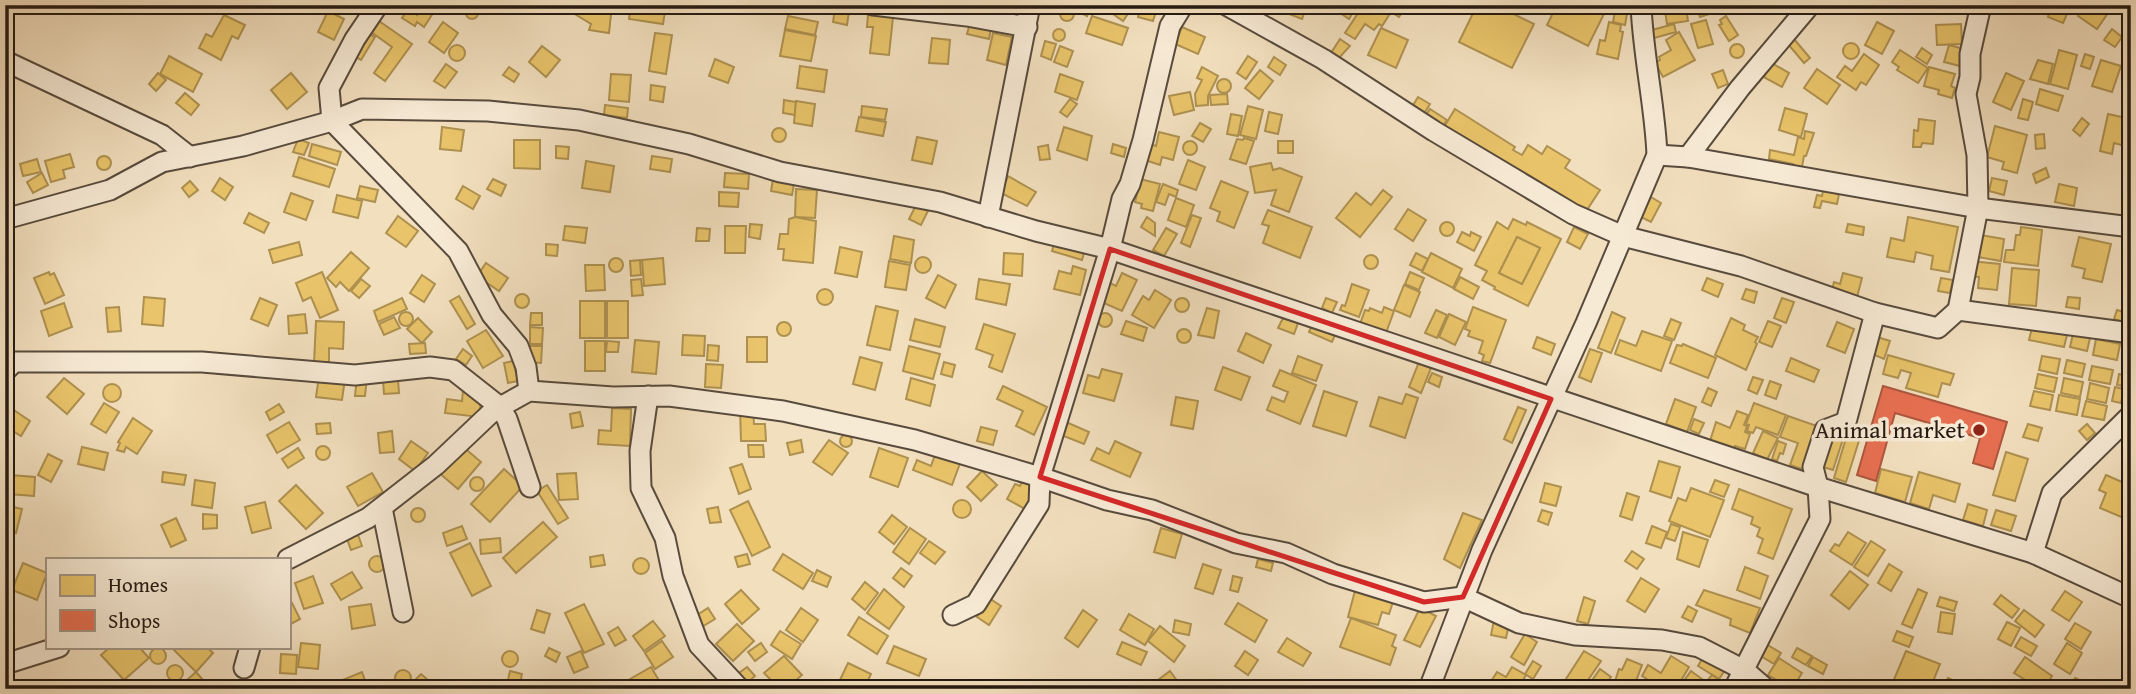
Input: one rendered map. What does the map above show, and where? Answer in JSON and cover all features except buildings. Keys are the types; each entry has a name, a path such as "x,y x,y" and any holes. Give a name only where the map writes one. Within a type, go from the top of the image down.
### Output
{"street":[{"path":"378,5 355,39 329,88 332,121 458,251 492,315 517,346 526,367 528,391"},
{"path":"873,5 967,16 1027,27"},
{"path":"988,217 1030,5"},
{"path":"953,615 976,604 1039,504 1040,477 1110,249 1122,199 1130,184 1143,140 1170,26 1183,5"},
{"path":"1226,5 1323,59 1434,131 1573,214 1623,236 1741,266 1875,313 1938,328 1958,310 1978,208 1977,155 1966,94 1970,77 1970,54 1980,5"},
{"path":"1429,689 1482,550 1657,155 1641,5"},
{"path":"1688,157 1747,79 1810,5"},
{"path":"5,61 162,135 190,157"},
{"path":"5,219 110,190 162,162 243,146 332,121 362,108 488,111 579,120 689,144 780,172 940,202 1036,231 1110,249 1818,487 2033,553 2131,598"},
{"path":"1657,155 1688,157 1978,208 2131,227"},
{"path":"1958,310 2131,333"},
{"path":"1734,689 1820,519 1818,487 1813,467 1825,430 1846,422 1875,313"},
{"path":"5,370 15,362 47,360 202,362 355,375 430,367 453,370 500,407 507,419 530,487"},
{"path":"290,558 368,518 436,465 493,411 528,391 613,397 669,396 783,411 915,440 1107,500 1152,510 1236,543 1286,553 1333,574 1424,602 1463,597 1519,623 1575,635 1662,640 1699,647 1744,670 1766,689"},
{"path":"648,396 640,451 641,488 665,538 673,576 699,645 740,689"},
{"path":"2033,553 2052,493 2131,415"},
{"path":"382,508 403,612"},
{"path":"5,664 56,648"},
{"path":"244,668 250,648"}],"highlighted area":[{"path":"1110,249 1551,399 1463,597 1424,602 1040,477"}],"place":[{"name":"Animal market","path":"1979,430"}]}
